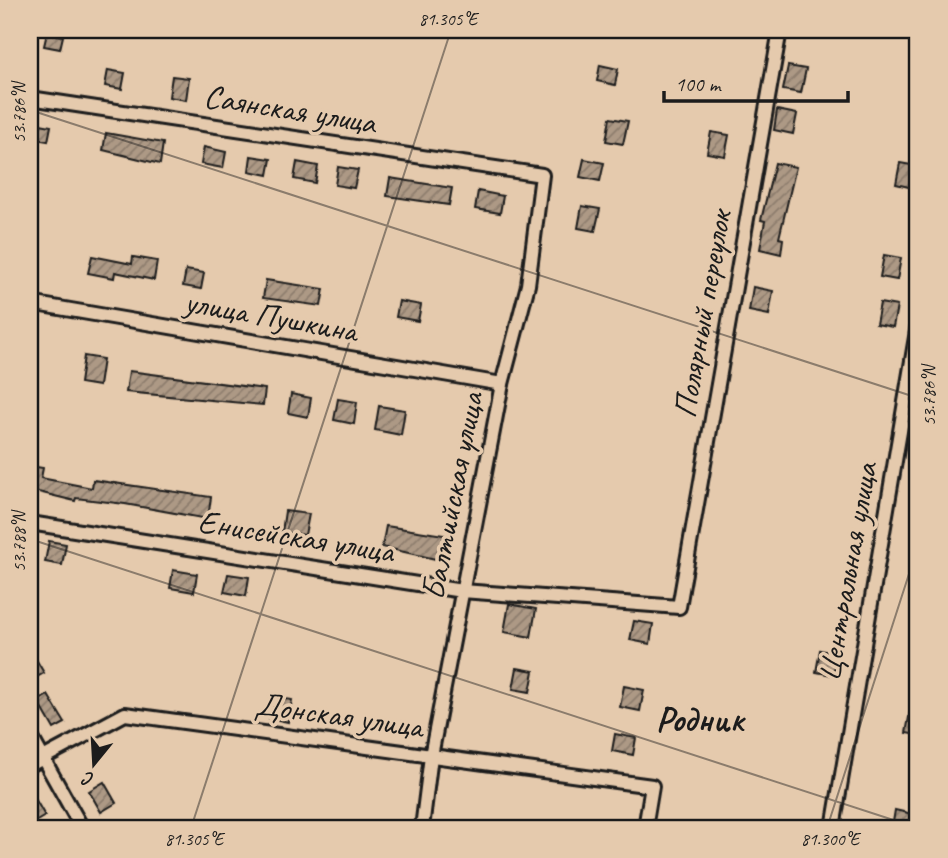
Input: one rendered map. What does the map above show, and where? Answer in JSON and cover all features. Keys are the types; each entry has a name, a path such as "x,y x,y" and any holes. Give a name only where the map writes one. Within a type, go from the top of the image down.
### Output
{"street":[{"name":"Полярный переулок","path":"679,607 780,30"},
{"name":"Саянская улица","path":"30,98 541,175"},
{"name":"Балтийская улица","path":"422,828 431,756 502,384 528,285 541,175"},
{"name":"улица Пушкина","path":"30,303 502,384"},
{"name":"Центральная улица","path":"833,828 918,325"},
{"name":"Енисейская улица","path":"30,523 462,591 679,607"},
{"name":"Донская улица","path":"30,765 125,714 652,786 645,828"},
{"path":"30,735 82,828"}],"building":[{"path":"47,33 63,36 60,49 44,46"},
{"path":"600,65 618,69 615,85 597,81"},
{"path":"788,66 806,69 801,93 783,90"},
{"path":"108,70 125,73 122,89 105,86"},
{"path":"172,76 189,78 186,100 169,97"},
{"path":"777,110 797,114 793,134 774,130"},
{"path":"610,118 628,121 623,144 606,141"},
{"path":"30,122 51,126 48,141 30,138"},
{"path":"711,132 729,135 725,156 707,153"},
{"path":"106,133 163,143 160,164 103,150"},
{"path":"204,147 226,152 223,168 201,164"},
{"path":"251,156 271,159 268,175 249,171"},
{"path":"584,159 604,163 600,181 580,177"},
{"path":"297,162 318,166 315,183 294,179"},
{"path":"775,163 796,167 779,238 783,239 781,254 760,249 765,221 761,220"},
{"path":"900,163 917,166 913,188 896,184"},
{"path":"338,167 358,170 354,188 335,185"},
{"path":"390,178 452,188 449,205 387,196"},
{"path":"478,191 503,196 500,213 475,209"},
{"path":"582,206 600,209 595,231 578,228"},
{"path":"884,255 901,258 897,280 880,277"},
{"path":"92,256 132,264 133,257 157,261 154,280 115,272 114,278 88,273"},
{"path":"186,270 204,273 201,289 183,286"},
{"path":"266,280 324,289 321,306 263,298"},
{"path":"753,287 773,291 769,315 749,311"},
{"path":"399,301 421,305 418,321 396,317"},
{"path":"880,303 897,306 893,327 876,324"},
{"path":"84,356 103,359 99,386 80,383"},
{"path":"129,371 265,389 263,405 126,392"},
{"path":"291,394 311,398 308,417 288,413"},
{"path":"338,399 357,402 354,424 334,420"},
{"path":"379,406 405,410 401,435 375,430"},
{"path":"30,466 43,468 41,478 92,488 93,480 211,497 208,519 125,504 76,498 75,501 30,490"},
{"path":"285,511 309,514 305,535 282,532"},
{"path":"386,526 444,535 440,560 382,547"},
{"path":"49,541 66,544 62,565 45,562"},
{"path":"173,570 197,574 194,592 170,588"},
{"path":"228,574 249,577 246,596 224,592"},
{"path":"509,604 536,609 531,637 504,632"},
{"path":"634,621 653,624 650,644 630,640"},
{"path":"30,649 44,673 30,681"},
{"path":"820,650 838,654 833,675 816,672"},
{"path":"517,668 534,671 530,692 513,689"},
{"path":"624,686 644,690 640,711 620,707"},
{"path":"48,695 65,723 54,729 38,701"},
{"path":"913,696 918,696 918,735 906,733"},
{"path":"274,697 292,700 288,722 269,718"},
{"path":"615,734 636,738 633,755 612,751"},
{"path":"104,782 116,803 101,812 89,791"},
{"path":"30,790 45,816 30,825"},
{"path":"895,810 917,815 914,828 892,828"}],"district":[{"name":"Родник","path":"700,719"}]}
